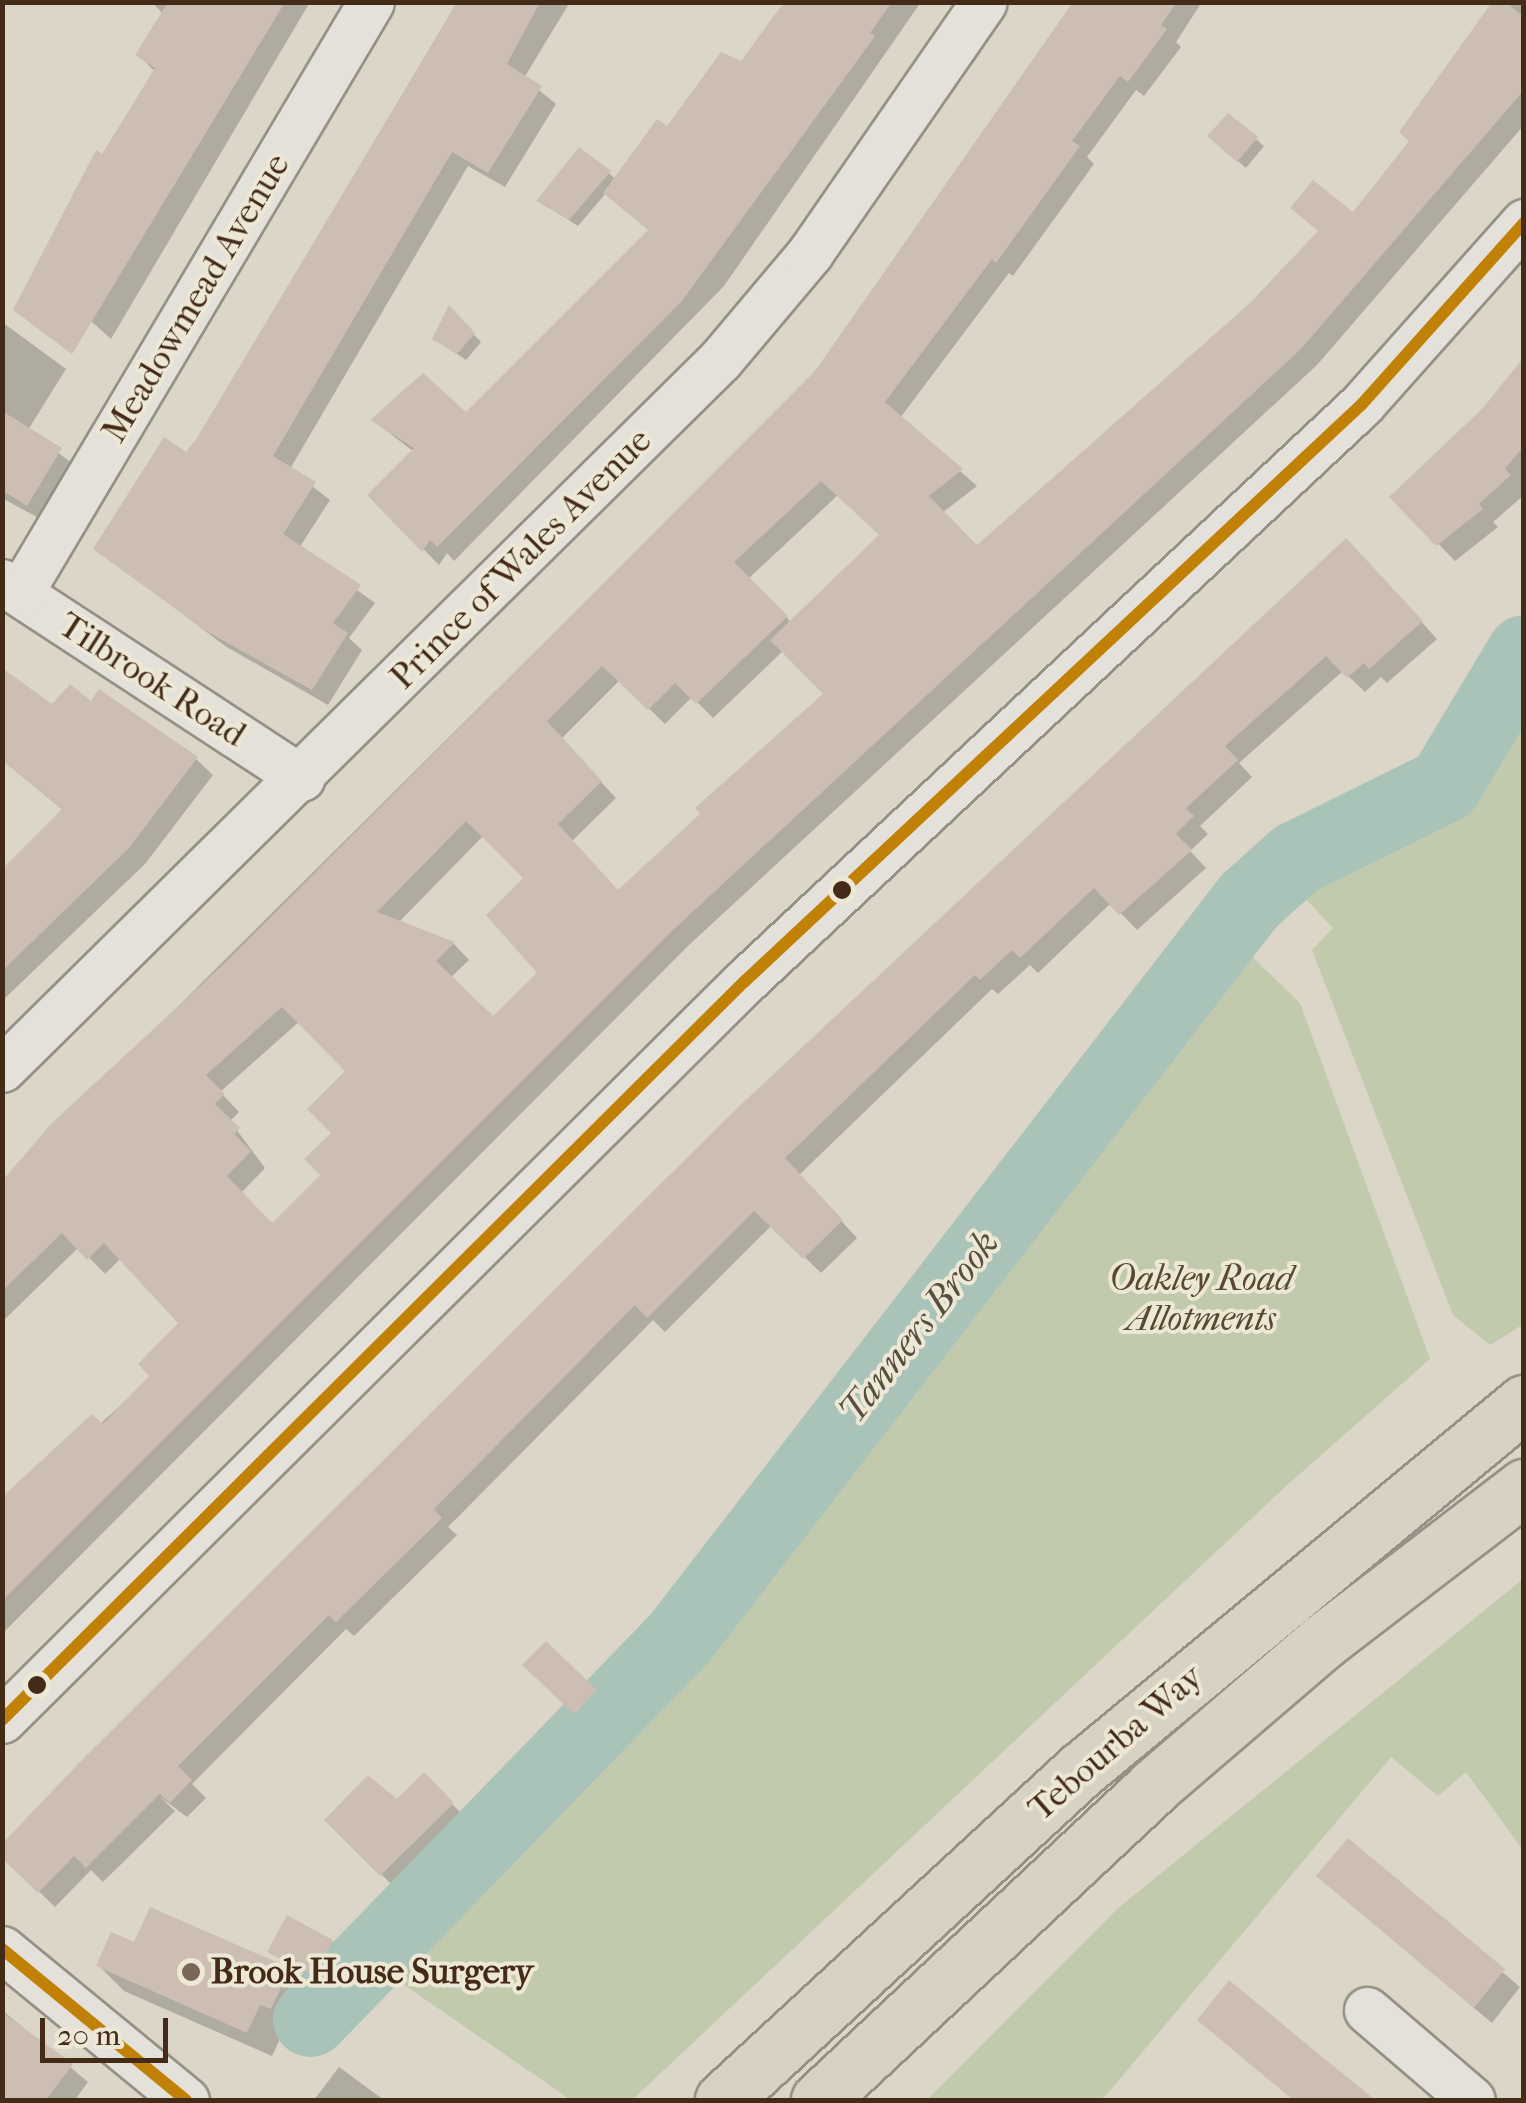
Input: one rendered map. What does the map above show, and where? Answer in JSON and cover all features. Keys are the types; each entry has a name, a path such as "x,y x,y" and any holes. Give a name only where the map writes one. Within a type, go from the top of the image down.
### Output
{"main road":[{"name":"Tebourba Way","path":"723,2100 1082,1769 1524,1403"},
{"name":"Tebourba Way","path":"819,2100 1153,1787 1322,1642 1524,1487"}],"street":[{"name":"Meadowmead Avenue","path":"11,588 370,2"},
{"name":"Prince of Wales Avenue","path":"2,1069 302,778 720,360 810,252 984,2"},
{"path":"2,1720 744,982 1362,404 1524,222"},
{"name":"Tilbrook Road","path":"11,588 302,778"},
{"path":"2,1949 186,2100"},
{"path":"1367,2010 1472,2100"}],"green space":[{"path":"1523,686 1524,1324 1490,1345 1453,1315 1312,950 1333,928 1300,893 1446,806 1469,784"},
{"name":"Oakley Road Allotments","path":"1241,946 1300,1003 1430,1359 1285,1487 632,2100 571,2100 384,1971 691,1646 1050,1176 1188,1001"},
{"path":"1523,1579 1523,1850 1466,1772 1438,1796 1391,1757 1102,2100 927,2100 1117,1909"}],"building":[{"path":"168,2 285,2 72,354 13,310 96,150 102,154 155,68 135,55"},
{"path":"457,2 540,2 507,64 542,86 488,173 452,152 273,456 316,482 283,534 361,585 333,623 348,633 312,690 206,631 93,549 164,437 186,452 197,438"},
{"path":"784,2 892,2 870,33 875,36 682,301 437,547 430,540 422,552 367,495 414,448 370,420 423,373 466,412 648,230 603,193 657,119 667,126 721,52 741,61"},
{"path":"1073,2 1177,2 1161,25 1167,29 1128,82 1120,76 1072,141 1080,146 996,263 992,259 885,402 963,469 929,496 977,545 1250,303 1318,231 1290,208 1313,180 1353,212 1409,141 1399,132 1492,2 1506,2 1524,17 1524,90 1301,349 673,930 2,1601 2,1497 92,1414 103,1424 149,1376 138,1364 178,1323 104,1243 87,1260 62,1233 2,1291 2,1181 52,1123 228,960 815,371","holes":["821,481 879,535 770,640 823,694 695,808 700,814 618,890 558,824 602,781 547,721 602,666 648,710 675,683 696,704 788,616 734,562","466,821 523,878 486,915 537,973 493,1016 436,961 455,942 377,912","282,1007 345,1071 307,1109 331,1133 304,1159 320,1175 272,1223 227,1176 251,1151 234,1134 240,1128 215,1104 225,1094 206,1075"]},
{"path":"1228,113 1258,137 1237,162 1207,136"},
{"path":"579,147 611,171 569,220 536,201"},
{"path":"449,305 475,333 457,354 432,339"},
{"path":"1524,357 1524,446 1505,469 1511,475 1479,504 1483,509 1436,546 1389,497 1483,408"},
{"path":"2,411 62,448 27,506 2,490"},
{"path":"1346,538 1423,621 1369,669 1364,663 1347,678 1326,656 1225,746 1238,760 1186,808 1194,816 1176,834 1192,850 1119,915 1094,888 1020,958 1012,950 980,980 975,975 785,1158 843,1220 803,1259 754,1211 647,1318 635,1305 434,1509 442,1518 336,1622 329,1615 178,1766 192,1780 170,1803 160,1794 86,1868 74,1856 38,1893 2,1858 2,1844 79,1763 732,1113"},
{"path":"2,668 52,704 70,684 91,701 99,689 198,757 129,848 2,971 2,869 62,809 2,760"},
{"path":"546,1641 597,1690 574,1714 522,1665"},
{"path":"424,1772 454,1803 380,1876 324,1820 368,1775 397,1799"},
{"path":"1348,1838 1505,1969 1474,2008 1316,1876"},
{"name":"Brook House Surgery","path":"150,1907 290,1968 271,2009 260,2005 247,2033 96,1966 111,1932 134,1942"},
{"path":"287,1915 333,1940 314,1976 267,1952"},
{"path":"1229,1980 1375,2100 1293,2100 1197,2020"},
{"path":"2,2012 73,2064 46,2100 2,2100"}],"waterway":[{"name":"Tanners Brook","path":"310,2019 679,1638 1249,900 1296,858 1444,785 1524,652"}],"transit line":[{"path":"2,1720 744,982 1362,404 1524,223"},
{"path":"2,1949 186,2100"}],"place":[{"name":"Brook House Surgery","path":"191,1972"}]}
